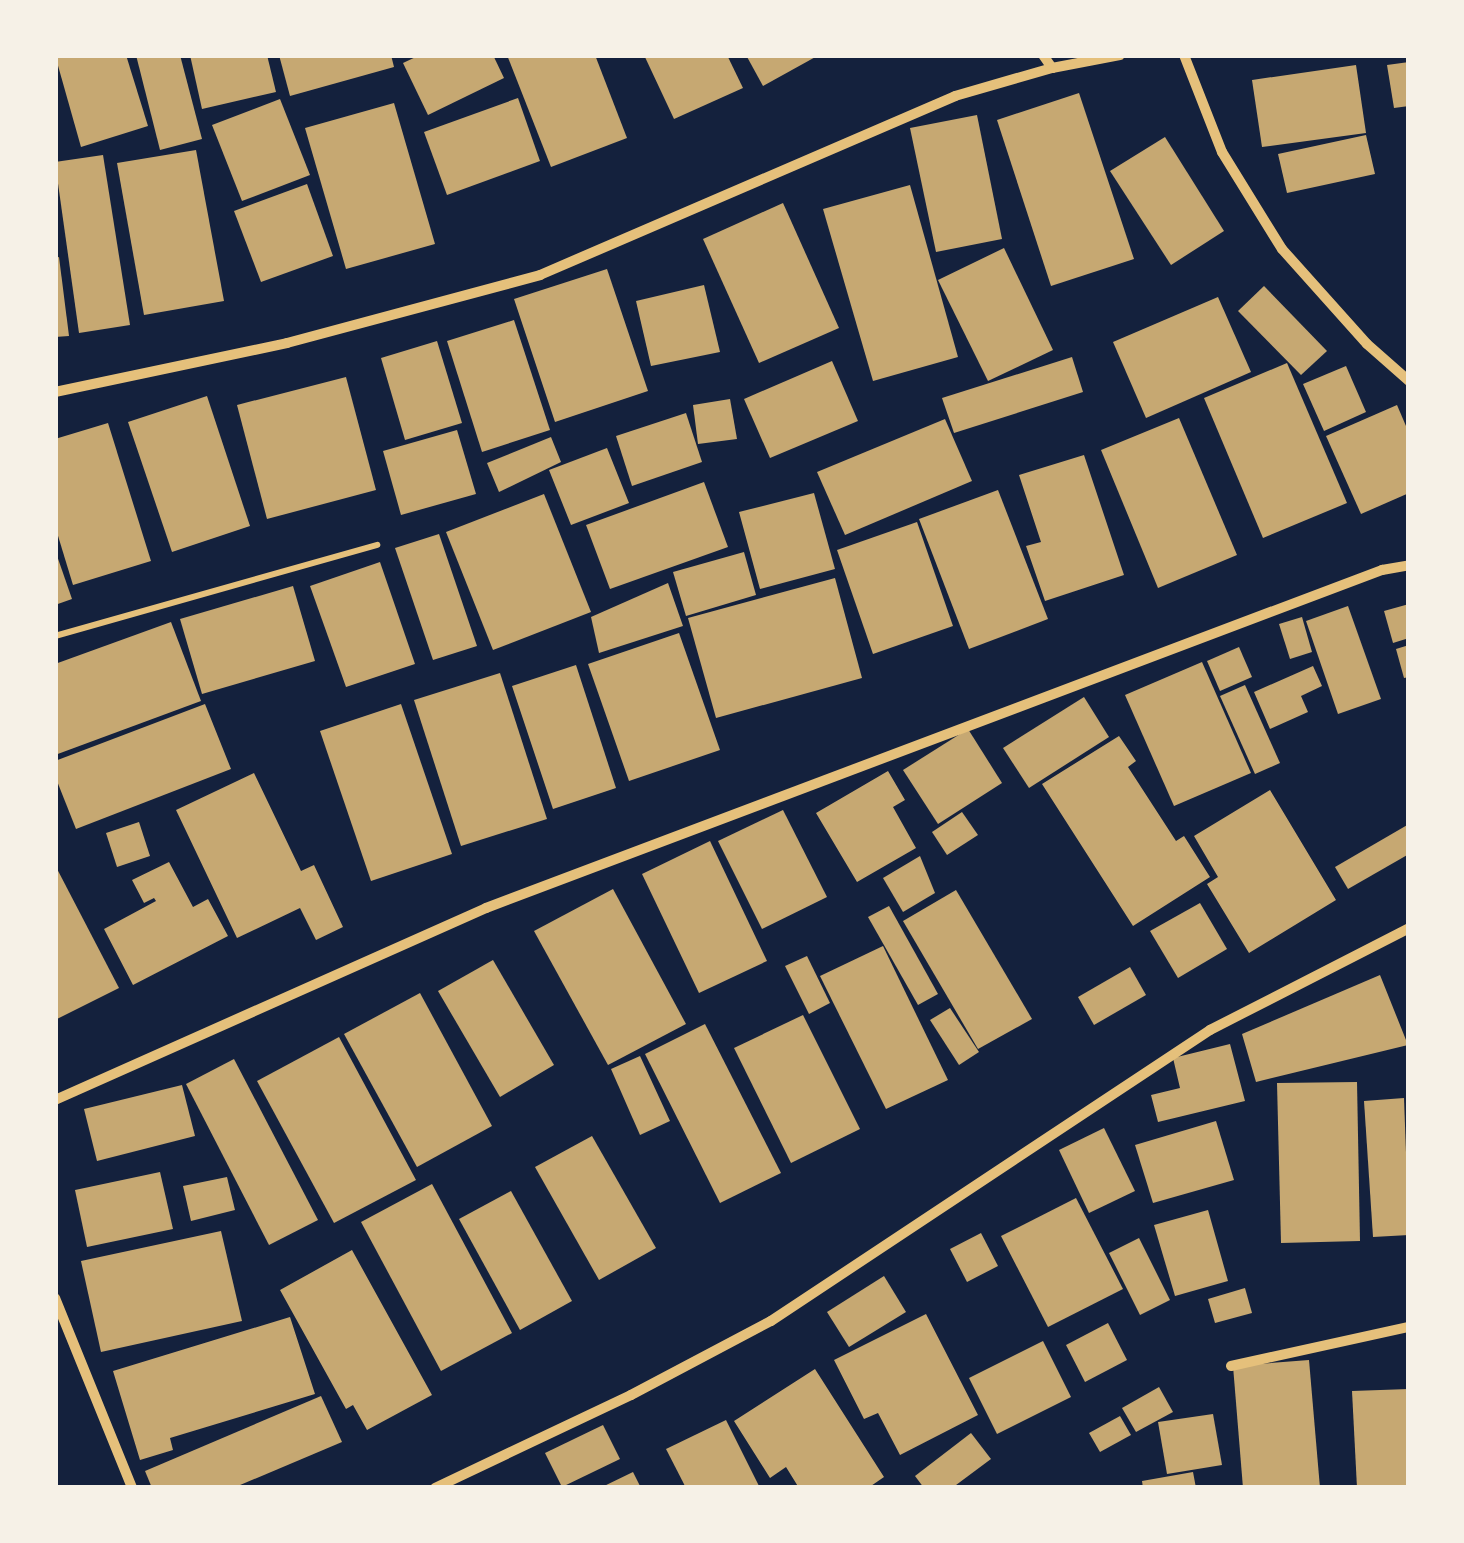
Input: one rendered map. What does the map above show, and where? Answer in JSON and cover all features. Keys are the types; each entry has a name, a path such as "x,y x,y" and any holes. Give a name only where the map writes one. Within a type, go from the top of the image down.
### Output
{"street":[{"path":"1043,55 1052,68"},
{"path":"55,392 287,343 540,276 955,96 1052,68 1120,55"},
{"path":"1184,55 1222,152 1282,250 1366,344 1409,381"},
{"path":"55,1100 486,908 1382,570 1409,565"},
{"path":"435,1488 631,1395 771,1321 1210,1030 1409,928"},
{"path":"55,1298 132,1488"},
{"path":"1232,1366 1409,1327"}],"path":[{"path":"55,636 377,545"}],"building":[{"path":"55,55 126,55 148,126 81,147"},
{"path":"136,55 180,55 202,139 160,150"},
{"path":"190,55 267,55 276,92 202,109"},
{"path":"279,55 391,55 394,67 290,96"},
{"path":"420,55 493,55 504,78 428,115 403,63"},
{"path":"507,55 595,55 627,138 551,167"},
{"path":"644,55 727,55 743,88 674,119"},
{"path":"746,55 819,55 763,86"},
{"path":"1409,62 1409,106 1394,108 1387,65"},
{"path":"1356,65 1366,133 1262,147 1252,80"},
{"path":"1079,93 1134,259 1051,286 997,120"},
{"path":"518,98 540,161 447,195 424,132"},
{"path":"280,99 310,175 242,201 212,125"},
{"path":"394,103 435,244 346,269 305,128"},
{"path":"977,115 1002,239 936,252 910,128"},
{"path":"1366,135 1375,174 1287,193 1278,154"},
{"path":"1165,137 1224,231 1171,265 1110,171"},
{"path":"196,150 224,301 144,315 117,163"},
{"path":"103,155 130,325 79,333 55,162"},
{"path":"307,184 333,256 261,282 234,211"},
{"path":"910,185 958,357 873,381 823,209"},
{"path":"783,203 839,328 759,363 703,239"},
{"path":"1004,248 1053,350 988,381 938,280"},
{"path":"59,257 69,336 55,337 55,258"},
{"path":"607,269 648,391 555,422 514,299"},
{"path":"704,285 720,352 651,366 636,301"},
{"path":"1264,286 1327,351 1301,375 1238,311"},
{"path":"1218,297 1251,372 1146,418 1113,342"},
{"path":"514,320 550,430 482,452 447,341"},
{"path":"437,341 462,423 405,440 381,358"},
{"path":"1072,357 1083,392 954,433 942,398"},
{"path":"832,361 858,421 770,458 744,399"},
{"path":"1287,363 1347,503 1263,538 1204,398"},
{"path":"1346,366 1366,412 1324,431 1303,384"},
{"path":"346,377 376,490 267,519 237,405"},
{"path":"207,396 250,526 172,552 128,422"},
{"path":"730,399 737,439 698,444 693,405"},
{"path":"1397,405 1409,433 1409,493 1361,514 1326,436"},
{"path":"686,413 702,462 632,486 616,436"},
{"path":"1179,418 1237,555 1158,588 1101,450"},
{"path":"945,419 972,481 845,535 817,472"},
{"path":"108,423 151,561 73,585 55,526 55,439"},
{"path":"457,430 476,494 401,515 383,451"},
{"path":"551,437 561,462 499,492 487,463"},
{"path":"607,448 629,503 571,525 549,470"},
{"path":"1084,455 1124,575 1045,601 1026,546 1041,542 1019,475"},
{"path":"704,482 728,547 610,589 586,525"},
{"path":"998,490 1048,619 969,649 919,519"},
{"path":"814,493 835,569 760,589 739,512"},
{"path":"544,494 591,612 493,650 446,532"},
{"path":"917,522 953,626 873,654 837,550"},
{"path":"439,534 477,646 433,660 395,548"},
{"path":"55,550 72,599 55,605"},
{"path":"744,552 756,595 686,616 673,572"},
{"path":"380,562 415,664 346,687 310,586"},
{"path":"835,578 862,678 716,718 688,618"},
{"path":"668,583 683,626 599,653 591,617"},
{"path":"293,586 315,661 202,694 180,619"},
{"path":"1409,604 1409,638 1393,643 1384,611"},
{"path":"1348,606 1381,699 1338,714 1306,621"},
{"path":"1302,617 1312,652 1290,659 1279,624"},
{"path":"171,622 201,701 55,755 55,664"},
{"path":"679,633 720,750 629,781 588,664"},
{"path":"1409,645 1409,677 1404,678 1396,649"},
{"path":"1239,647 1252,677 1220,691 1207,661"},
{"path":"1202,662 1251,773 1174,806 1125,695"},
{"path":"576,665 616,788 553,809 512,686"},
{"path":"1313,666 1322,686 1301,696 1308,712 1270,729 1254,692"},
{"path":"500,673 547,819 461,846 414,700"},
{"path":"1245,685 1280,763 1255,774 1220,696"},
{"path":"1084,697 1109,737 1029,788 1003,748"},
{"path":"205,704 231,769 76,829 55,776 55,761"},
{"path":"401,704 452,854 371,881 320,731"},
{"path":"968,729 1002,783 938,824 903,770"},
{"path":"1119,736 1136,761 1128,767 1176,841 1184,836 1210,877 1133,926 1042,784"},
{"path":"888,771 905,800 893,807 916,848 857,882 816,813"},
{"path":"254,773 301,871 314,865 343,927 316,940 300,908 237,938 176,810"},
{"path":"1270,790 1336,900 1249,953 1207,884 1218,877 1194,836"},
{"path":"783,810 827,897 762,929 718,841"},
{"path":"962,812 978,835 947,855 932,832"},
{"path":"139,822 150,856 117,867 106,833"},
{"path":"1409,824 1409,854 1348,889 1335,867"},
{"path":"710,841 767,961 699,993 642,874"},
{"path":"920,856 935,893 903,912 883,878"},
{"path":"169,862 193,907 208,899 228,936 133,985 104,929 156,901 154,898 144,903 132,880"},
{"path":"55,865 119,988 55,1020"},
{"path":"613,889 686,1024 608,1065 534,931"},
{"path":"956,890 1032,1019 978,1049 903,921"},
{"path":"1200,903 1227,949 1178,978 1150,931"},
{"path":"889,906 938,994 918,1005 868,917"},
{"path":"883,946 948,1080 886,1109 820,976"},
{"path":"807,956 830,1003 809,1014 785,966"},
{"path":"493,960 554,1065 500,1097 438,991"},
{"path":"1130,967 1146,995 1094,1025 1078,997"},
{"path":"1380,975 1408,1045 1256,1082 1242,1034"},
{"path":"420,993 492,1126 417,1167 344,1034"},
{"path":"950,1008 979,1052 959,1065 930,1020"},
{"path":"803,1015 860,1129 791,1163 734,1048"},
{"path":"705,1024 781,1173 720,1203 645,1054"},
{"path":"339,1037 416,1180 334,1223 257,1081"},
{"path":"1230,1044 1245,1101 1158,1122 1151,1095 1180,1088 1173,1058"},
{"path":"640,1056 670,1121 640,1135 611,1069"},
{"path":"234,1059 318,1220 269,1245 186,1084"},
{"path":"1357,1082 1360,1241 1281,1243 1277,1083"},
{"path":"182,1085 195,1136 97,1161 84,1109"},
{"path":"1404,1098 1409,1235 1373,1237 1364,1101"},
{"path":"1216,1121 1234,1180 1153,1203 1135,1145"},
{"path":"1104,1128 1135,1191 1089,1213 1059,1150"},
{"path":"592,1136 656,1248 599,1280 535,1167"},
{"path":"160,1172 173,1229 87,1247 75,1190"},
{"path":"227,1177 235,1210 191,1221 183,1186"},
{"path":"432,1184 512,1333 441,1371 361,1222"},
{"path":"511,1191 572,1301 520,1330 459,1219"},
{"path":"1076,1198 1123,1289 1048,1327 1001,1236"},
{"path":"1208,1210 1228,1281 1175,1296 1154,1225"},
{"path":"221,1231 242,1321 101,1352 81,1261"},
{"path":"981,1233 998,1266 967,1282 950,1249"},
{"path":"1139,1238 1170,1300 1140,1315 1109,1253"},
{"path":"352,1250 432,1395 367,1430 353,1405 346,1409 280,1290"},
{"path":"884,1276 906,1312 849,1347 827,1312"},
{"path":"1245,1288 1252,1313 1215,1323 1208,1299"},
{"path":"926,1314 978,1415 900,1455 878,1413 864,1419 834,1360"},
{"path":"290,1317 315,1394 170,1438 173,1450 140,1460 113,1371"},
{"path":"1108,1323 1127,1360 1085,1382 1066,1345"},
{"path":"1043,1341 1071,1397 997,1434 969,1378"},
{"path":"1309,1360 1320,1488 1243,1488 1233,1366"},
{"path":"815,1369 884,1477 868,1488 799,1488 786,1467 770,1478 734,1421"},
{"path":"1159,1387 1173,1412 1136,1432 1122,1408"},
{"path":"1409,1389 1409,1488 1357,1488 1352,1391"},
{"path":"321,1396 342,1442 233,1488 152,1488 145,1471"},
{"path":"1213,1414 1222,1465 1167,1474 1158,1422"},
{"path":"1120,1416 1131,1435 1100,1452 1089,1433"},
{"path":"726,1420 760,1488 686,1488 666,1449"},
{"path":"603,1425 620,1459 562,1487 545,1453"},
{"path":"971,1433 991,1459 952,1488 924,1488 915,1476"},
{"path":"633,1472 641,1488 600,1488"},
{"path":"1193,1472 1196,1488 1143,1488 1142,1481"}]}
